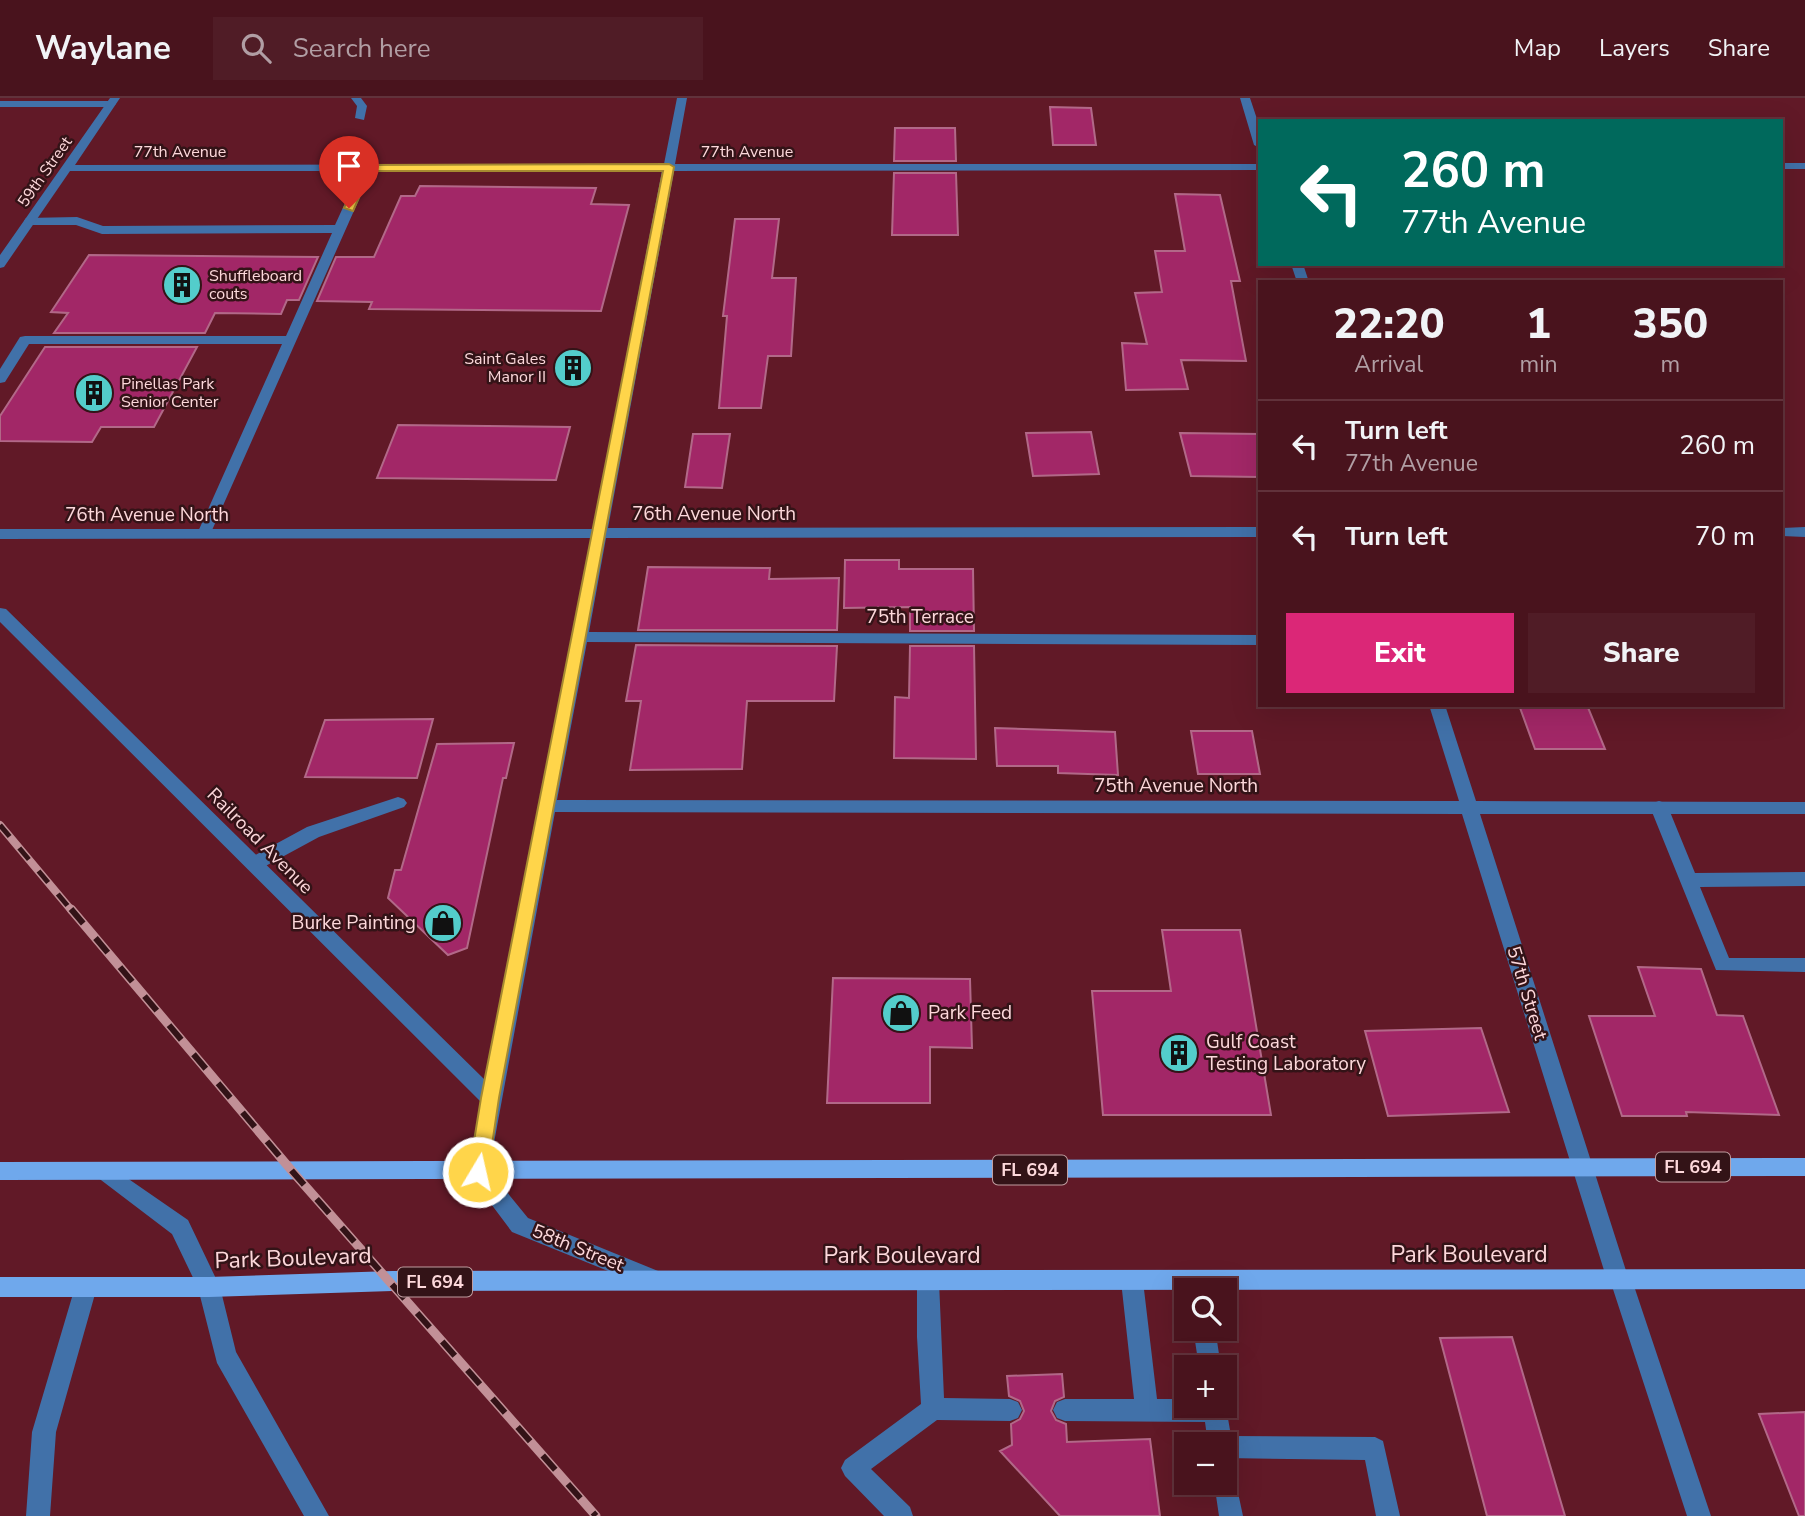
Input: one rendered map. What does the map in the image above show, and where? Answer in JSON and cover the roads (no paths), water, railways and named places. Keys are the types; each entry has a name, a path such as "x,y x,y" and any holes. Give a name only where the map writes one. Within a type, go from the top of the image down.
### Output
{"main road":[{"name":"FL 694","path":"0,1171 1805,1167"},
{"name":"Park Boulevard","path":"1237,1285 1805,1279"},
{"name":"Park Boulevard","path":"0,1287 209,1287 392,1281 1132,1281 1174,1284"}],"street":[{"path":"356,98 362,106 360,118"},
{"path":"478,1172 682,98"},
{"path":"1245,98 1258,139"},
{"path":"0,104 113,101"},
{"name":"59th Street","path":"0,264 5,249 30,220 113,101"},
{"path":"1783,166 1805,166"},
{"name":"77th Avenue","path":"66,168 1258,167"},
{"path":"204,534 367,168"},
{"path":"30,220 77,220 102,230 340,229"},
{"path":"0,379 25,340 291,340"},
{"name":"76th Avenue North","path":"0,534 1258,532"},
{"path":"1783,532 1805,532"},
{"name":"Railroad Avenue","path":"0,614 490,1098"},
{"name":"75th Terrace","path":"580,637 1258,640"},
{"name":"57th Street","path":"1438,707 1581,1167 1699,1516"},
{"path":"254,864 313,832 398,803"},
{"name":"75th Avenue North","path":"548,806 1805,808"},
{"path":"1659,807 1723,965 1805,965"},
{"path":"1688,880 1805,880"},
{"path":"104,1171 180,1227 209,1287 225,1355 317,1516"},
{"name":"58th Street","path":"478,1172 520,1225 661,1282"},
{"path":"928,1281 928,1338 933,1409"},
{"path":"1132,1281 1147,1410"},
{"path":"38,1516 44,1432 86,1287"},
{"path":"901,1516 853,1468 933,1409 1010,1410"},
{"path":"1065,1410 1174,1409"},
{"path":"1237,1447 1375,1449 1388,1516"},
{"path":"1228,1495 1231,1516"}],"railway":[{"path":"0,825 72,911"},
{"path":"71,909 292,1171 596,1516"}],"place":[{"name":"Shuffleboard couts","path":"182,285"},
{"name":"Saint Gales Manor II","path":"573,368"},
{"name":"Pinellas Park Senior Center","path":"94,393"},
{"name":"Burke Painting","path":"443,923"},
{"name":"Park Feed","path":"901,1013"},
{"name":"Gulf Coast Testing Laboratory","path":"1179,1053"}]}
